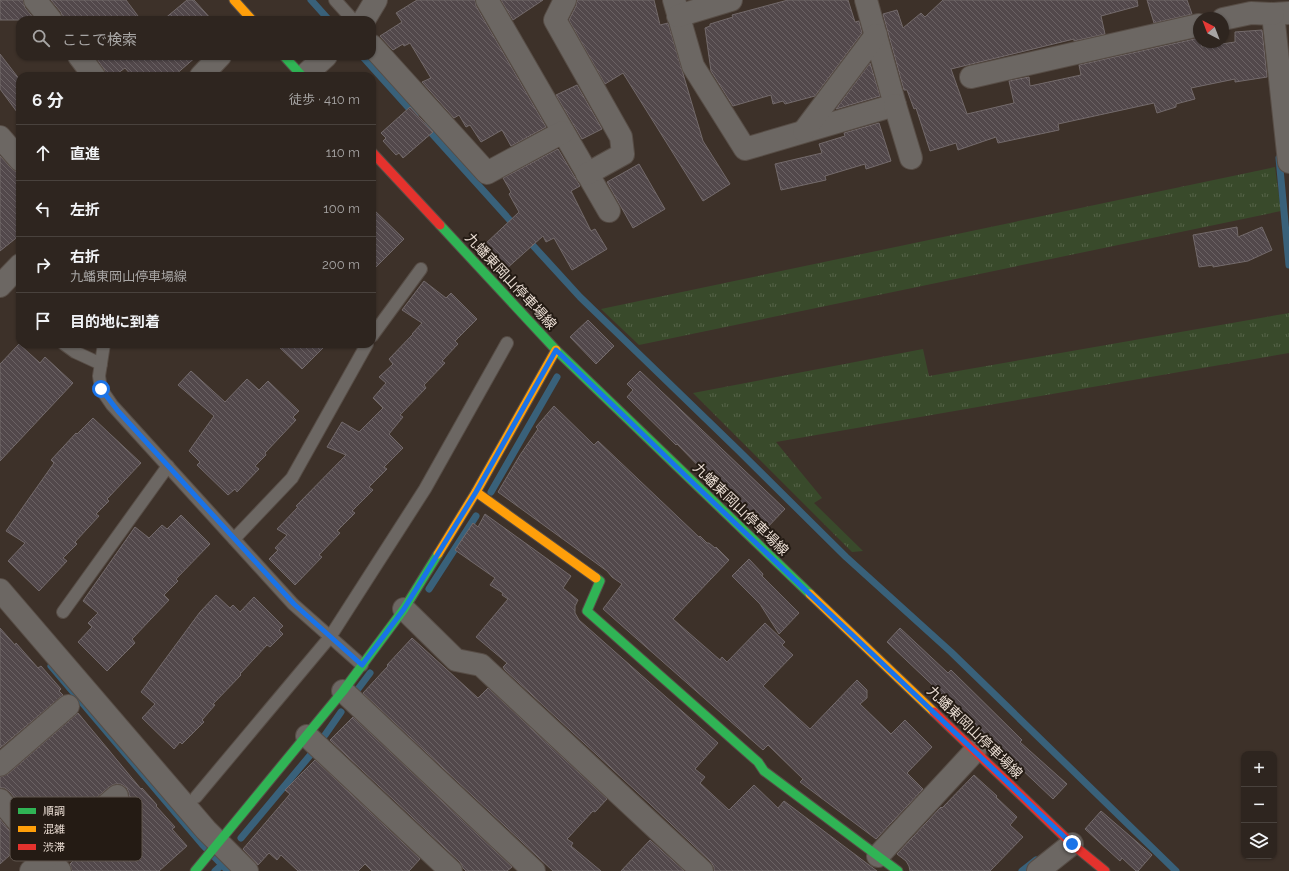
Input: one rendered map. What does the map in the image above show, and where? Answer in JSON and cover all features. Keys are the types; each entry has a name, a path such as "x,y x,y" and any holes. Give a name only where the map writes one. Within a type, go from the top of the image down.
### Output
{"street":[{"path":"35,0 48,16"},
{"path":"234,0 248,16"},
{"path":"366,16 376,0"},
{"path":"487,0 609,211"},
{"path":"565,0 555,20 621,137 623,154 588,174"},
{"path":"731,0 676,8 693,66 745,149 895,105"},
{"path":"866,0 911,158"},
{"path":"1229,16 1250,6 1281,14 1289,162"},
{"path":"971,77 1193,26"},
{"path":"804,132 876,35"},
{"path":"376,50 486,173 563,132"},
{"path":"82,60 91,72"},
{"path":"205,72 216,60"},
{"path":"288,60 299,72"},
{"path":"308,72 321,60"},
{"path":"0,137 16,155"},
{"name":"九蟠東岡山停車場線","path":"376,156 556,350 698,488 1072,844 1104,871"},
{"path":"0,286 16,270"},
{"path":"195,871 343,691 404,609 476,492 556,350"},
{"path":"476,492 600,581 587,611 758,762 764,771 898,871"},
{"path":"0,590 206,830 213,850 247,871"},
{"path":"404,609 456,660 481,665 702,871"},
{"path":"343,691 534,871"},
{"path":"0,765 68,706"},
{"path":"307,736 451,871"},
{"path":"878,856 975,751"},
{"path":"0,800 10,812"},
{"path":"1038,871 1072,844"},
{"path":"31,871 54,864"}],"lane":[{"path":"335,0 349,16"},
{"path":"376,331 422,268"},
{"path":"196,797 330,637 425,489 507,343"},
{"path":"70,348 101,364"},
{"path":"103,348 99,376 101,389 112,405 294,604 362,665"},
{"path":"234,539 292,478 366,348"},
{"path":"63,612 168,466"}],"green space":[{"path":"1275,167 1281,211 639,345 601,309"},
{"path":"1289,313 1289,353 776,442 822,498 814,503 863,551 852,552 693,393 923,349 929,376"}],"building":[{"path":"0,0 23,0 25,8 32,16 16,16 16,20 0,20"},
{"path":"51,0 126,0 138,16 62,16 61,12"},
{"path":"187,0 194,0 208,16 168,16"},
{"path":"417,0 475,0 476,6 546,127 511,146 502,130 481,142 470,125 466,127 459,115 454,118 422,82 431,78 410,43 404,46 403,44 393,50 380,36 402,22 396,13"},
{"path":"501,0 543,0 513,20"},
{"path":"577,0 654,0 660,25 668,23 703,141 730,184 703,201 623,73 605,84 569,20 576,6"},
{"path":"788,0 848,0 855,22 859,21 862,33 815,96 785,104 783,101 773,104 771,95 733,106 711,71 705,28 710,26 710,24 733,17 732,15"},
{"path":"943,0 1137,0 1138,6 1101,16 1105,34 1074,41 1074,39 951,69 967,114 1014,103 1009,81 1029,77 1030,86 1081,75 1079,65 1193,39 1193,48 1229,48 1229,43 1235,42 1235,32 1262,30 1267,77 1235,82 1235,79 1191,88 1195,99 1176,104 1176,107 1157,113 1154,103 1058,124 1059,130 998,143 996,137 958,150 956,143 930,151 916,108 914,109 907,90 904,90 883,14 897,10 903,28 921,13 925,17"},
{"path":"1147,0 1187,0 1192,14 1154,23"},
{"path":"0,54 16,75 16,111 0,89"},
{"path":"98,60 192,60 179,72 128,72 125,68 120,72 105,72"},
{"path":"870,63 880,96 836,109"},
{"path":"577,85 602,129 582,139 556,95"},
{"path":"410,107 433,132 403,158 399,153 396,155 383,141 386,138 381,133"},
{"path":"879,123 891,161 866,169 865,164 825,176 826,180 781,190 775,164 822,153 819,144 845,136 844,133"},
{"path":"558,149 580,186 571,191 591,231 595,229 607,249 572,270 554,238 546,242 543,236 505,270 500,265 498,268 484,253 487,251 483,246 519,212 509,194 511,192 503,178"},
{"path":"0,156 16,172 16,238 0,251"},
{"path":"639,164 665,209 633,228 607,182"},
{"path":"376,212 404,239 376,267"},
{"path":"1237,227 1238,237 1262,227 1272,250 1248,261 1213,267 1213,265 1199,267 1193,235"},
{"path":"424,281 446,298 451,293 477,319 455,341 458,344 442,361 445,363 424,385 426,388 400,415 403,417 389,434 403,448 384,467 387,469 369,487 373,490 352,511 355,513 337,531 340,533 319,555 322,557 295,585 269,559 278,550 275,548 287,535 277,529 298,507 296,506 346,455 327,447 342,422 359,432 383,408 373,398 386,383 379,377 393,364 389,359 422,323 402,310"},
{"path":"588,320 614,346 596,364 570,337"},
{"path":"16,347 23,348 40,363 45,357 73,383 0,461 0,364"},
{"path":"280,348 323,348 302,369"},
{"path":"191,371 225,402 247,379 259,390 268,381 299,411 293,417 296,420 255,466 259,469 237,492 235,489 228,495 197,465 200,462 189,451 214,416 178,385"},
{"path":"640,371 785,509 763,532 712,482 713,481 677,444 676,445 627,397 633,390 627,384"},
{"path":"554,406 594,445 598,441 699,537 700,536 715,548 716,547 729,560 673,619 720,660 722,657 727,662 765,623 785,642 782,645 793,655 763,686 810,729 857,680 867,690 867,698 860,704 891,734 905,720 932,747 907,773 923,789 876,839 800,782 803,779 768,745 763,750 603,609 622,584 612,577 607,571 498,492 520,455 538,429 536,427"},
{"path":"93,418 141,463 107,499 109,501 96,514 99,516 75,542 77,544 63,558 67,561 39,591 8,561 25,543 6,531 54,463 51,460 76,433 77,434"},
{"path":"485,514 571,576 563,588 578,600 575,606 575,613 579,620 718,743 695,769 705,777 700,783 729,810 754,785 778,808 784,801 877,871 714,871 714,867 711,862 505,670 503,667 507,663 476,637 508,599 502,595 503,593 490,585 495,578 455,550 473,523 478,527"},
{"path":"181,515 210,544 176,579 178,581 164,595 169,600 132,639 135,643 107,671 78,642 92,627 88,623 98,613 83,601 135,527 149,538 162,525 167,529"},
{"path":"749,559 763,574 762,576 799,613 779,634 760,604 732,576"},
{"path":"216,595 230,608 233,605 240,612 254,597 283,626 279,630 283,634 270,647 267,645 213,704 215,705 202,720 204,722 182,744 180,742 174,749 142,718 155,704 141,692 200,612"},
{"path":"0,628 15,645 16,643 38,668 41,666 61,689 59,691 63,695 0,748"},
{"path":"900,628 948,673 951,670 1022,740 1020,742 1067,784 1053,799 887,642"},
{"path":"412,638 478,698 488,688 607,799 595,812 593,811 567,839 573,843 571,846 601,871 553,871 363,693"},
{"path":"78,713 141,789 142,788 157,805 156,806 175,827 172,829 187,846 159,871 72,871 70,864 73,861 142,861 142,797 129,797 127,788 121,784 115,784 97,797 14,797 5,788 0,788 0,777 8,774"},
{"path":"353,717 512,867 507,871 466,871 460,862 330,740"},
{"path":"315,760 420,859 409,871 372,871 365,864 358,871 298,871 281,855 277,860 269,853 258,865 243,849 290,794 285,790"},
{"path":"974,775 1017,817 1010,825 1023,837 990,871 910,871 906,861 897,854 941,807 942,808"},
{"path":"1101,811 1152,855 1138,871 1136,871 1122,858 1120,861 1085,829"},
{"path":"0,819 10,831 10,855 0,864"},
{"path":"650,840 684,871 621,871"}],"waterway":[{"path":"311,0 325,16"},
{"path":"366,60 415,115"},
{"path":"425,126 516,227"},
{"path":"1279,158 1289,265"},
{"path":"527,239 580,297 846,557 951,652 1176,871"},
{"path":"491,492 557,377"},
{"path":"429,589 476,516"},
{"path":"51,666 202,844 228,871"},
{"path":"358,689 370,673"},
{"path":"325,735 341,712"},
{"path":"241,838 312,753"},
{"path":"1022,871 1036,860"},
{"path":"215,871 225,862"}],"traffic: fast":[{"path":"288,60 298,72"},
{"path":"440,225 556,350 810,594"},
{"path":"195,871 343,691 404,609 438,554"},
{"path":"596,578 600,581 587,611 758,762 764,771 898,871"}],"traffic: slow":[{"path":"234,0 248,16"},
{"path":"438,554 476,492 556,350"},
{"path":"476,492 596,578"},
{"path":"810,594 934,712"}],"traffic: jam":[{"path":"376,156 440,225"},
{"path":"934,712 1072,844 1105,871"}],"route":[{"path":"101,389 112,405 294,604 362,665 404,609 476,492 556,350 692,482 1072,844"}]}
